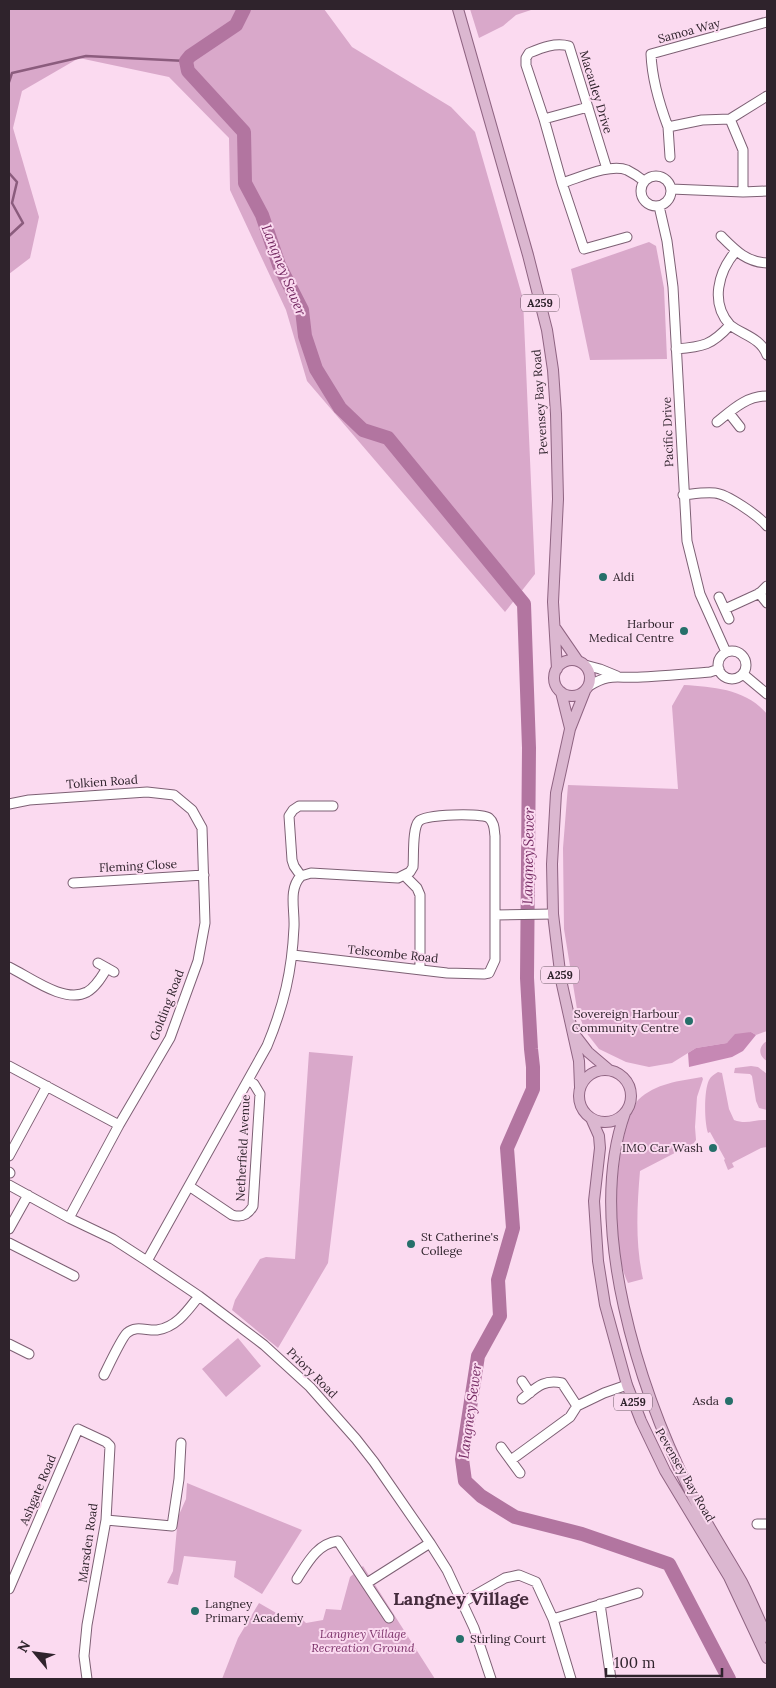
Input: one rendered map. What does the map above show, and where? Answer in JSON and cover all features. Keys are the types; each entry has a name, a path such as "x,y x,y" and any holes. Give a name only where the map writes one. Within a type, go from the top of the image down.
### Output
{"main road":[{"name":"Pevensey Bay Road","path":"458,9 528,255 547,330 553,370 556,414 558,499 553,602 557,669"},
{"path":"555,628 590,675 587,689 575,696 561,692 555,681 557,669 566,661 581,663"},
{"name":"A259","path":"580,1087 579,1062 561,980 553,914 552,864 556,794 570,729 587,689"},
{"name":"A259","path":"561,692 570,729"},
{"name":"A259","path":"574,1034 588,1052 608,1069"},
{"path":"608,1069 620,1074 629,1085 630,1105 625,1113 616,1120 599,1122 585,1114 581,1107 579,1100 580,1087 585,1078 591,1073 608,1069"},
{"name":"Pevensey Bay Road","path":"625,1113 617,1141 612,1189 612,1234 623,1305 657,1418 673,1456 702,1514 743,1584 767,1637"},
{"name":"Pevensey Bay Road","path":"591,1118 599,1136 600,1148 594,1201 598,1261 604,1302 627,1385 640,1422 652,1446 729,1577 767,1658"}],"street":[{"name":"Samoa Way","path":"668,127 658,98 652,70 651,54 766,25"},
{"name":"Macauley Drive","path":"544,119 526,65 526,58 529,53 538,49 562,44 569,46 607,169"},
{"path":"670,157 668,127 702,120 730,119 767,96"},
{"path":"588,107 544,119 562,183 584,249 627,237"},
{"path":"730,119 743,150 743,192"},
{"path":"562,183 607,169 619,168 627,170 644,181"},
{"path":"658,175 667,180 671,189 668,200 658,206 652,206 643,198 641,193 644,181 658,175"},
{"path":"671,189 767,191"},
{"name":"Pacific Drive","path":"658,206 667,241 673,287 683,495 689,553 700,594 726,652"},
{"path":"721,236 736,251 748,259 767,263"},
{"path":"736,251 725,266 719,283 720,308 730,325 758,342 767,355"},
{"path":"676,349 700,347 712,342 730,325"},
{"path":"716,422 736,406 754,397 767,396"},
{"path":"729,412 740,427"},
{"path":"683,495 720,494 764,522 767,526"},
{"path":"725,610 759,593 767,586"},
{"path":"759,593 767,603"},
{"path":"719,597 729,619"},
{"path":"726,652 738,652 744,658 746,666 743,674 739,677 730,679 721,674 719,669 719,660 726,652"},
{"path":"581,663 617,676 638,678 710,672 719,669"},
{"path":"743,674 767,694"},
{"path":"587,689 599,680 617,676"},
{"name":"Tolkien Road","path":"9,804 29,800 146,792 174,795 192,810"},
{"path":"333,806 299,806 289,816 292,860 301,876 311,874 398,878 405,876 413,866 415,828 418,821 430,816 479,816 489,818 494,824 495,915 553,914"},
{"name":"Golding Road","path":"69,1218 170,1038 198,961 205,923 204,875 202,828 192,810"},
{"name":"Fleming Close","path":"73,883 204,875"},
{"name":"Netherfield Avenue","path":"148,1261 267,1046 276,1024 290,978 295,923 293,891 297,880 301,876"},
{"path":"405,876 417,888 420,894 420,969"},
{"name":"Telscombe Road","path":"293,955 447,973 484,974 489,972 495,960 495,915"},
{"path":"9,967 55,992 73,996 88,992 111,970 98,963"},
{"path":"9,1066 120,1125"},
{"name":"Netherfield Avenue","path":"189,1186 232,1215 239,1217 249,1213 253,1206 260,1094 254,1084 248,1080"},
{"path":"9,1156 47,1086"},
{"name":"Priory Road","path":"9,1185 69,1218 113,1239 148,1261 199,1296 264,1345 310,1387 374,1462 447,1570 464,1602 491,1679"},
{"path":"9,1228 28,1195"},
{"path":"9,1243 74,1276"},
{"path":"104,1375 127,1334 140,1328 157,1330 173,1324 185,1315 199,1296"},
{"path":"9,1344 29,1354"},
{"path":"522,1399 542,1384 551,1381 562,1383 577,1406"},
{"path":"522,1382 530,1393"},
{"path":"511,1460 570,1417 577,1406 604,1393 627,1385"},
{"name":"Marsden Road","path":"78,1429 106,1442 110,1446 106,1520 86,1633 84,1656 87,1679"},
{"name":"Ashgate Road","path":"9,1589 78,1429"},
{"path":"106,1520 172,1526 181,1443"},
{"path":"501,1447 520,1473"},
{"path":"757,1524 767,1524"},
{"path":"298,1580 318,1549 327,1543 338,1541 389,1618"},
{"path":"367,1583 430,1543"},
{"path":"464,1602 505,1578 519,1575 536,1582 553,1619 571,1679"},
{"path":"553,1619 638,1593"},
{"path":"600,1604 611,1679"}],"green space":[{"path":"9,9 324,9 352,47 451,107 475,132 523,299 535,574 505,612 307,381 286,310 230,190 229,138 169,77 79,58 22,91 13,128 39,217 30,258 9,274"},
{"path":"470,9 534,9 516,15 503,26 479,38"},
{"path":"649,242 656,246 664,288 667,359 590,360 571,269"},
{"path":"684,685 718,688 739,694 759,706 767,714 767,1031 756,1035 751,1032 727,1043 696,1048 672,1063 649,1067 626,1062 599,1049 585,1031 577,1009 564,929 563,848 568,785 678,789 672,706"},
{"path":"767,1041 767,1061 760,1051"},
{"path":"309,1052 353,1056 328,1263 278,1348 232,1310 235,1300 260,1259 266,1257 295,1259"},
{"path":"758,1067 767,1074 767,1110 759,1108 752,1076 750,1074 734,1073 735,1068"},
{"path":"718,1072 722,1073 729,1109 734,1120 747,1122 767,1120 767,1147 761,1148 732,1163 734,1167 728,1170 725,1159 710,1132 708,1133 706,1121 705,1098 707,1085 711,1077"},
{"path":"702,1077 697,1097 696,1140 694,1143 640,1171 638,1238 643,1279 628,1283 618,1246 616,1198 621,1151 631,1113 638,1100 652,1090 660,1086"},
{"path":"238,1338 261,1366 226,1397 202,1369"},
{"path":"187,1483 302,1530 262,1594 234,1577 236,1561 184,1556 178,1585 167,1583 173,1571 178,1517 186,1499"},
{"name":"Langney Village Recreation Ground","path":"363,1566 435,1679 222,1679 238,1638 259,1603 285,1618 296,1613 306,1623 323,1620 326,1609 341,1610 350,1577"}],"shaded area":[{"path":"751,1032 756,1035 743,1051 732,1057 689,1067 688,1053 696,1048 727,1043 735,1034"}],"waterway":[{"name":"Langney Sewer","path":"244,9 236,25 190,56 186,61 188,71 244,132 245,183 262,215 279,265 302,310 305,336 316,369 340,408 363,430 388,438 524,604 529,748 527,978 533,1089 507,1148 513,1228 498,1280 500,1316 478,1356 462,1459 465,1481 481,1496 515,1517 582,1534 669,1564 729,1679"},
{"path":"9,82 12,73 86,56 186,61"},
{"path":"9,173 17,182 12,203 23,223 9,236"}],"place":[{"name":"Aldi","path":"603,577"},
{"name":"Harbour Medical Centre","path":"684,631"},
{"name":"Sovereign Harbour Community Centre","path":"689,1021"},
{"name":"IMO Car Wash","path":"713,1148"},
{"name":"St Catherine's College","path":"411,1244"},
{"name":"Asda","path":"729,1401"},
{"name":"Langney Primary Academy","path":"195,1611"},
{"name":"Stirling Court","path":"460,1639"}],"district":[{"name":"Langney Village","path":"461,1599"}]}
